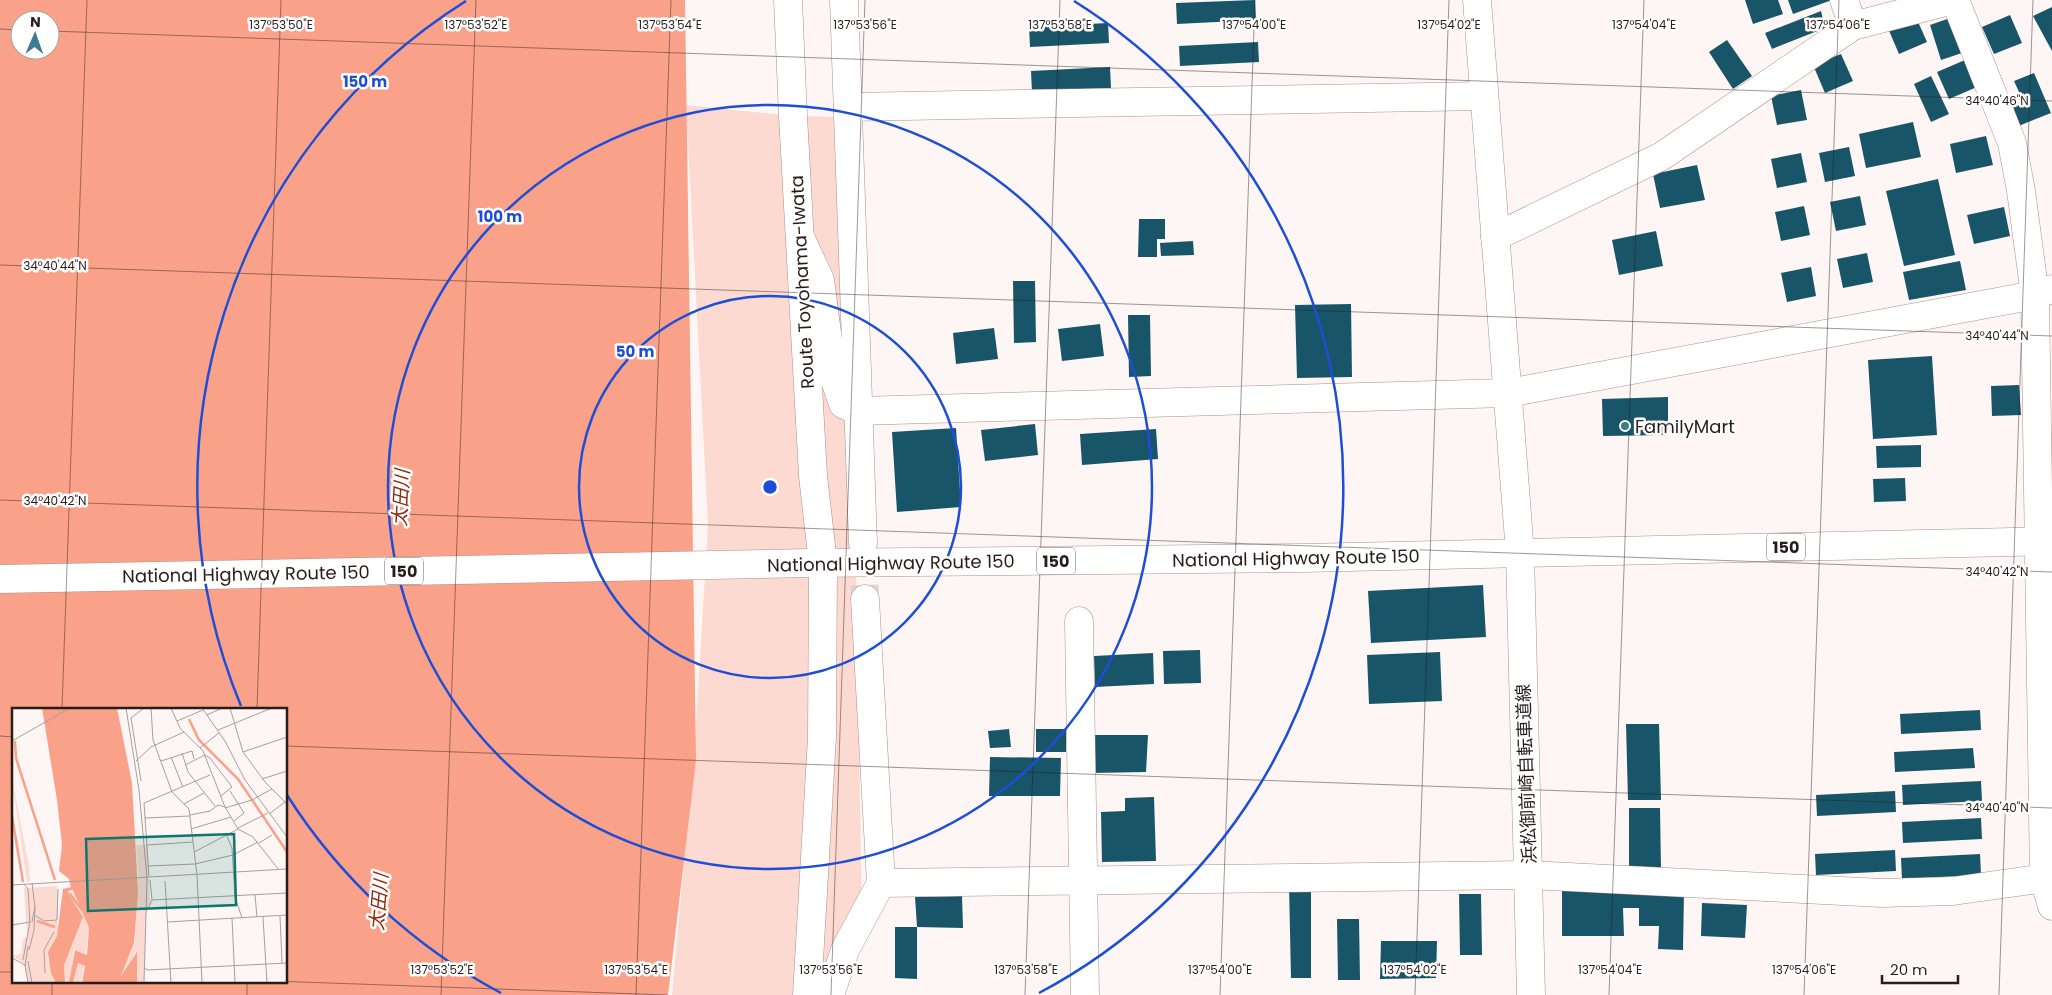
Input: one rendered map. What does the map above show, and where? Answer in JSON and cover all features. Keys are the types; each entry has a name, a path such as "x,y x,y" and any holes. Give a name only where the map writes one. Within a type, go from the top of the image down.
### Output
{"main road":[{"name":"Route Toyohama-Iwata","path":"788,0 813,476 822,737 806,995"},
{"path":"844,0 863,543"},
{"name":"浜松御前崎自転車道線","path":"1477,0 1520,553 1531,995"},
{"path":"1844,0 1853,26"},
{"path":"1495,237 1662,156 1853,26 1954,0 2012,143 2043,292 2048,877 2052,906"},
{"path":"848,107 1484,96"},
{"path":"800,237 820,280 832,371 840,396 843,404 858,411 1508,393 2043,292"},
{"name":"National Highway Route 150","path":"0,579 816,563 1304,558 2045,541"},
{"path":"830,995 845,950 882,883 865,600"},
{"path":"1080,621 1085,995"},
{"path":"882,883 1529,875 1882,893 1953,891 2048,877"}],"shaded area":[{"path":"686,105 793,116 848,117 862,919 835,995 672,995 695,742 708,525"}],"water":[{"name":"太田川","path":"0,0 685,0 696,760 668,995 0,995"}],"building":[{"path":"1255,0 1256,20 1177,24 1176,3"},
{"path":"1745,0 1778,0 1783,14 1753,24"},
{"path":"1788,0 1832,0 1793,14"},
{"path":"2052,7 2052,51 2033,16"},
{"path":"1821,11 1825,28 1772,49 1765,33"},
{"path":"1915,15 1927,42 1899,54 1887,26"},
{"path":"2010,15 2022,43 1994,54 1982,27"},
{"path":"1953,17 1965,52 1941,60 1930,25"},
{"path":"1108,23 1109,43 1030,47 1029,27"},
{"path":"1727,40 1752,76 1733,89 1709,52"},
{"path":"1258,42 1259,62 1180,66 1179,46"},
{"path":"1841,54 1853,81 1825,93 1813,65"},
{"path":"1965,60 1977,87 1949,99 1937,72"},
{"path":"1110,67 1111,88 1032,92 1031,71"},
{"path":"2034,73 2051,113 2016,127 2009,109 2024,103 2014,81"},
{"path":"1931,76 1949,114 1931,122 1914,84"},
{"path":"1801,90 1807,120 1777,125 1771,96"},
{"path":"1913,122 1921,157 1866,168 1859,134"},
{"path":"1986,136 1993,165 1956,173 1950,144"},
{"path":"1849,147 1855,176 1825,182 1819,153"},
{"path":"1801,153 1807,182 1777,188 1771,159"},
{"path":"1697,165 1705,200 1660,208 1653,174"},
{"path":"1938,179 1955,255 1904,266 1886,191"},
{"path":"1860,196 1866,225 1836,231 1830,202"},
{"path":"1804,206 1810,235 1781,241 1775,212"},
{"path":"2004,207 2010,236 1974,244 1967,215"},
{"path":"1139,219 1165,219 1165,239 1157,239 1157,257 1138,257"},
{"path":"1656,231 1663,266 1619,275 1612,240"},
{"path":"1193,241 1194,255 1161,256 1160,243"},
{"path":"1867,253 1873,282 1843,288 1837,259"},
{"path":"1960,261 1966,290 1909,300 1903,272"},
{"path":"1811,267 1816,296 1787,302 1781,273"},
{"path":"1013,281 1035,281 1036,342 1014,343"},
{"path":"1351,304 1352,377 1297,378 1295,305"},
{"path":"1128,315 1150,315 1151,376 1129,377"},
{"path":"1100,324 1104,356 1062,361 1058,329"},
{"path":"994,328 998,359 956,364 953,333"},
{"path":"1932,356 1937,435 1873,439 1868,360"},
{"path":"2019,385 2021,415 1992,416 1991,386"},
{"path":"1668,397 1668,435 1603,436 1602,399"},
{"path":"1035,424 1038,455 985,461 981,430"},
{"path":"956,428 961,507 897,512 892,432"},
{"path":"1156,429 1158,459 1082,465 1080,434"},
{"path":"1921,445 1921,467 1877,468 1876,446"},
{"path":"1905,478 1906,501 1874,502 1873,479"},
{"path":"1483,585 1486,637 1371,643 1368,591"},
{"path":"1200,650 1201,683 1164,684 1163,651"},
{"path":"1440,652 1442,701 1369,704 1367,655"},
{"path":"1153,653 1154,684 1095,687 1094,656"},
{"path":"1980,710 1981,730 1901,734 1900,714"},
{"path":"1626,724 1659,724 1661,800 1628,800"},
{"path":"1009,729 1011,747 990,748 988,731"},
{"path":"1036,729 1066,729 1066,752 1036,752"},
{"path":"1091,735 1148,735 1146,772 1091,773"},
{"path":"1973,748 1975,768 1895,772 1894,752"},
{"path":"990,757 1061,758 1060,796 989,796"},
{"path":"1981,781 1982,801 1903,805 1902,785"},
{"path":"1895,791 1896,812 1817,816 1816,795"},
{"path":"1154,797 1156,861 1102,862 1101,812 1125,811 1125,798"},
{"path":"1629,808 1660,808 1661,869 1629,868"},
{"path":"1981,818 1982,839 1903,843 1902,822"},
{"path":"1895,850 1896,871 1816,875 1815,854"},
{"path":"1980,854 1981,875 1902,879 1901,858"},
{"path":"1289,885 1311,886 1311,978 1291,978"},
{"path":"1562,891 1684,891 1683,950 1658,949 1659,926 1639,926 1639,908 1623,908 1624,936 1562,936"},
{"path":"1459,894 1481,894 1482,955 1460,955"},
{"path":"962,896 963,928 917,927 915,897"},
{"path":"1702,903 1747,905 1745,938 1701,936"},
{"path":"1337,919 1359,919 1360,980 1338,980"},
{"path":"895,927 917,927 917,979 895,978"},
{"path":"1381,941 1437,941 1436,978 1380,979"}],"tunnel":[{"path":"863,543 865,599"}],"place":[{"name":"FamilyMart","path":"1625,426"}]}
